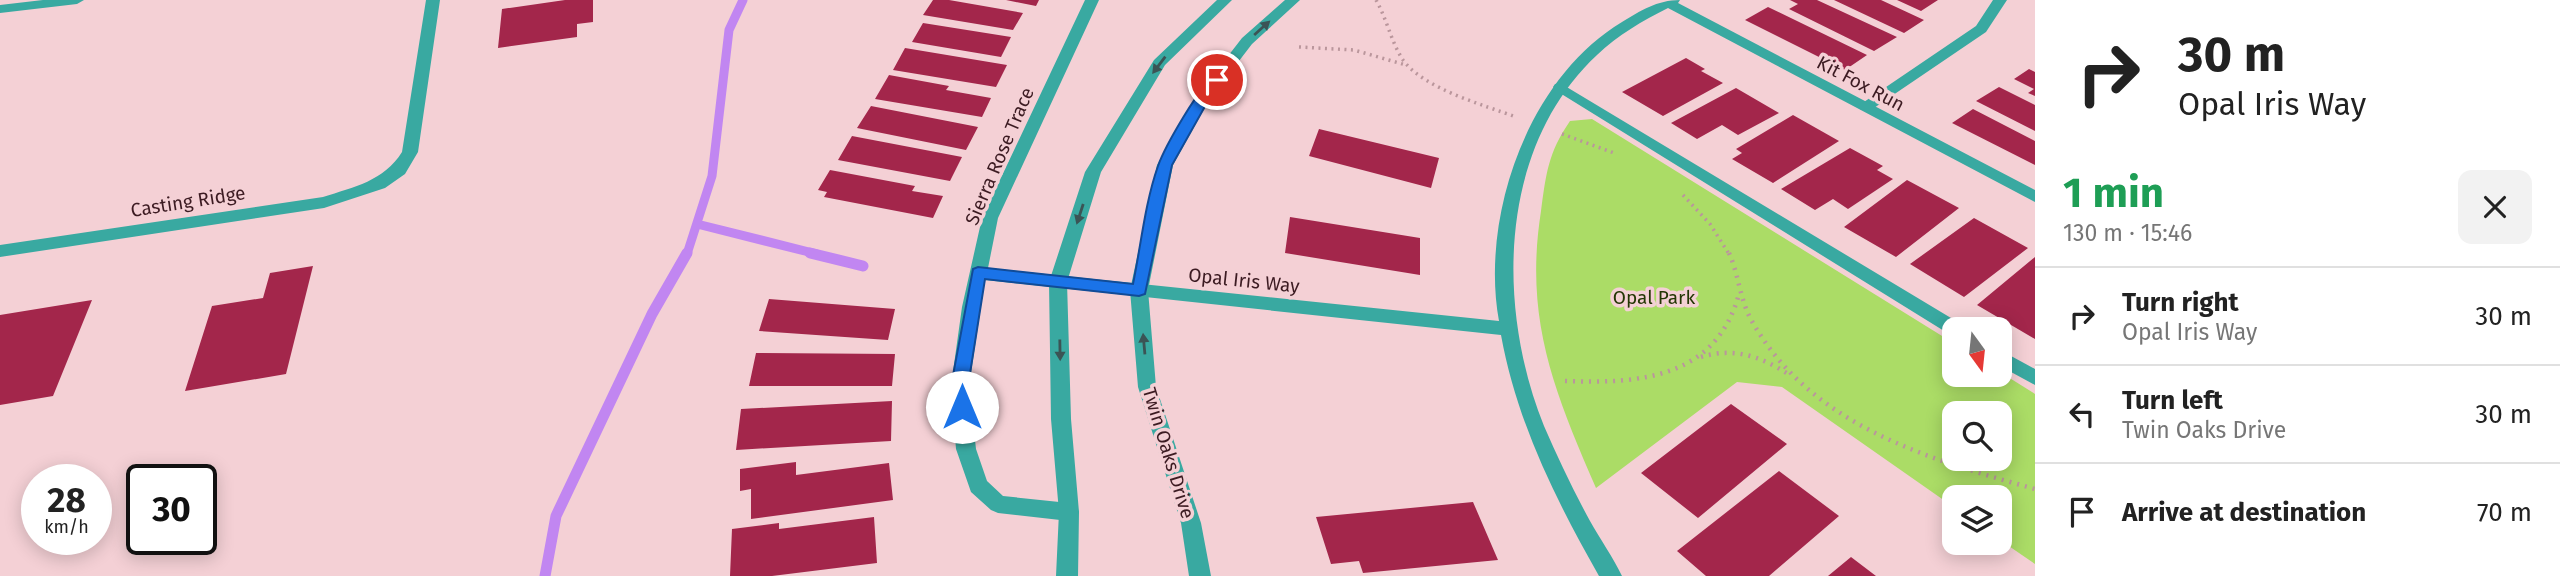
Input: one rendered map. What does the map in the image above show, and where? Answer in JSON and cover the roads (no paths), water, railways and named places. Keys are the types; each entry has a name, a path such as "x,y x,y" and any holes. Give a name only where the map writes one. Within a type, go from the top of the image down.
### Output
{"street":[{"path":"0,9 77,0"},
{"name":"Casting Ridge","path":"0,251 324,202 379,184 398,170 410,152 433,0"},
{"name":"Sierra Rose Trace","path":"1069,512 998,505 978,486 966,449 960,386 978,273 990,218 1092,0"},
{"path":"1067,576 1069,512 1061,419 1058,282 1093,172 1159,63 1225,0"},
{"name":"Twin Oaks Drive","path":"1200,576 1191,523 1147,387 1139,290 1165,165 1202,99 1247,41 1293,0"},
{"path":"1866,107 1982,29 2000,0"},
{"path":"1611,576 1574,517 1532,426 1506,329 1504,262 1514,183 1537,124 1560,87 1590,54 1621,29 1671,1"},
{"name":"Kit Fox Run","path":"1671,1 2035,197"},
{"path":"1560,87 1942,321"},
{"name":"Opal Iris Way","path":"978,273 1506,329"},
{"path":"2012,364 2035,378"}],"waterway":[{"path":"687,254 712,176 729,30 743,0"},
{"path":"697,224 817,254"},
{"path":"545,576 556,516 652,314 687,253"},
{"path":"810,253 863,266"}],"park label":[{"name":"Opal Park","path":"1654,297"}]}
